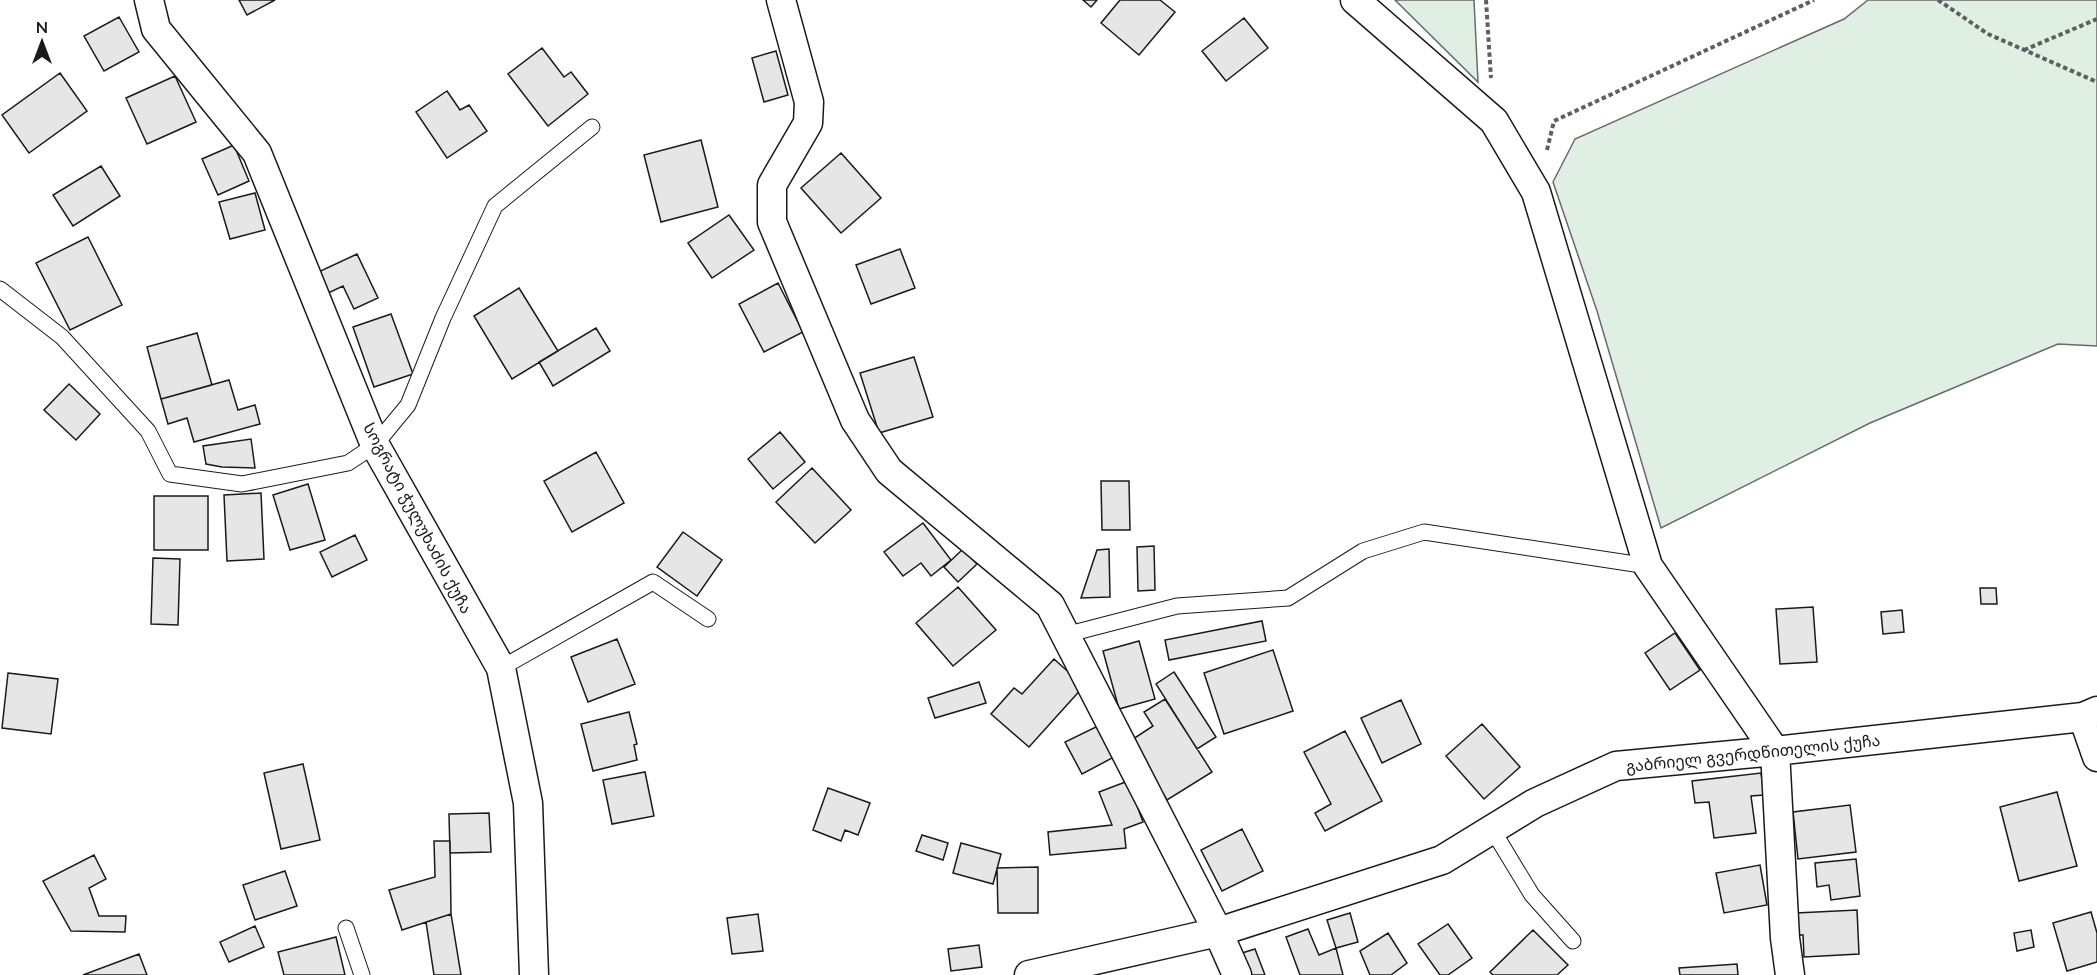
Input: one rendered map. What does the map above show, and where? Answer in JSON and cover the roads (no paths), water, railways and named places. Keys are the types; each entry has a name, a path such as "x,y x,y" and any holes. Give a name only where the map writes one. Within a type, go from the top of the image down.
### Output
{"street":[{"name":"სოგრატი ჭულუხაძის ქუჩა","path":"149,0 156,29 257,153 375,445 501,668 528,803 534,975"},
{"path":"781,0 809,102 808,123 772,185 772,222 855,420 889,471 1050,605 1218,932 1237,975"},
{"path":"1355,0 1494,121 1536,192 1648,566 1775,751 1785,938 1790,975"},
{"path":"2090,714 2097,757"},
{"name":"გაბრიელ გვერდწითელის ქუჩა","path":"1029,975 1218,932 1442,860 1535,803 1616,766 1775,751 2090,714"}],"lane":[{"path":"0,289 62,337 148,431 171,474 242,484 348,463 375,445 408,405 442,318 495,206 592,127"},
{"path":"1065,635 1177,606 1288,598 1363,551 1424,532 1648,566"},
{"path":"501,668 652,582 708,619"},
{"path":"1492,829 1532,895 1573,941"},
{"path":"346,928 362,975"}]}
